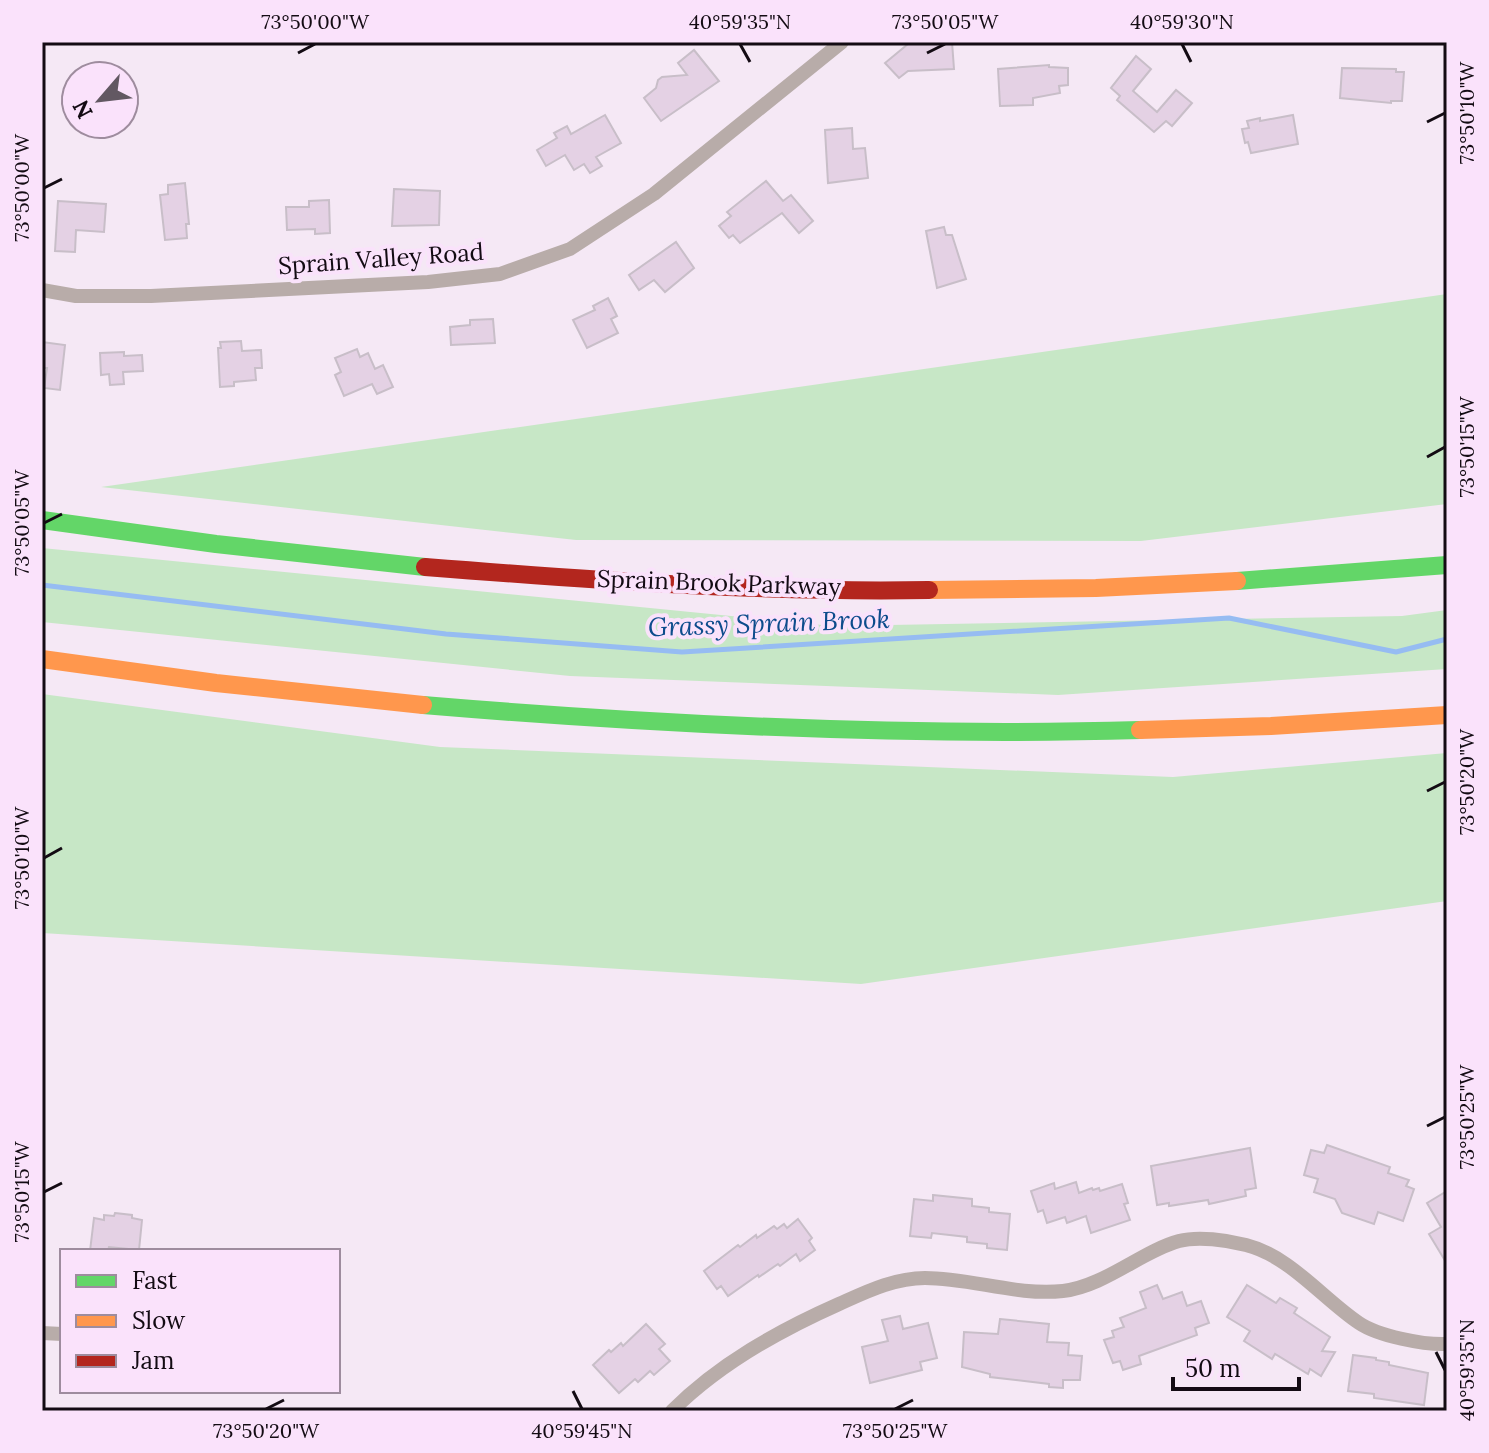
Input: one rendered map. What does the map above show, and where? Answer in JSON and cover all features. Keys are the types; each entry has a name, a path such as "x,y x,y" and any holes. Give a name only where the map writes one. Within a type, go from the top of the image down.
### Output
{"highway":[{"name":"Sprain Brook Parkway","path":"42,520 212,543 444,568 752,586 938,590 1076,588 1310,577 1447,565"},
{"path":"42,659 192,680 437,707 728,726 1082,732 1447,715"}],"street":[{"name":"Sprain Valley Road","path":"42,290 76,296 151,296 428,282 500,274 570,249 654,194 842,42"},
{"path":"672,1411 728,1365 788,1326 870,1290 920,1278 953,1279 1033,1292 1065,1291 1108,1277 1178,1241 1192,1239 1247,1245 1306,1278 1361,1324 1415,1341 1447,1344"}],"green space":[{"path":"1447,294 1447,504 1141,541 576,540 101,487"},
{"path":"42,548 832,626 1402,616 1447,610 1447,669 1058,695 570,676 42,622"},
{"path":"42,694 440,747 1173,777 1447,753 1447,901 861,984 42,933"}],"building":[{"path":"952,42 954,69 908,71 899,78 885,63 908,44"},
{"path":"694,50 719,81 661,121 644,98 656,88 662,77 687,75 678,63"},
{"path":"1136,56 1151,69 1133,91 1157,112 1176,90 1192,103 1172,126 1166,121 1154,132 1117,100 1120,96 1111,88"},
{"path":"1049,65 1068,68 1068,85 1059,86 1060,93 1033,98 1033,105 1000,106 998,69"},
{"path":"1342,68 1396,69 1396,72 1404,72 1402,101 1391,103 1340,98"},
{"path":"605,115 621,143 596,157 602,166 590,173 584,164 574,170 565,155 546,166 537,150 557,138 554,133 567,126 571,134"},
{"path":"1293,115 1298,144 1251,153 1242,129 1249,128 1247,121"},
{"path":"852,128 853,149 865,148 868,178 828,183 825,130"},
{"path":"766,181 783,201 791,195 813,221 799,233 782,213 740,243 733,235 729,238 719,226 731,216 727,212"},
{"path":"185,183 189,224 186,224 187,238 165,240 160,195 168,194 168,185"},
{"path":"394,189 440,191 439,225 392,226"},
{"path":"329,200 330,233 315,234 315,229 287,230 286,207 309,207 309,201"},
{"path":"58,201 106,204 104,232 76,230 75,252 55,251"},
{"path":"944,227 946,235 952,235 966,279 937,288 926,231"},
{"path":"676,242 694,268 665,292 654,280 639,290 629,275"},
{"path":"608,298 617,316 611,319 618,333 587,348 573,320 595,310 593,306"},
{"path":"493,319 495,343 451,345 450,327 470,325 470,320"},
{"path":"241,341 242,351 261,350 262,368 255,368 256,380 220,387 220,342"},
{"path":"42,342 65,345 60,390 44,388 47,368 42,368"},
{"path":"357,349 360,357 368,353 375,369 383,365 393,387 377,394 372,384 344,396 335,375 341,372 335,358"},
{"path":"124,352 124,356 142,355 143,371 123,372 124,384 110,385 109,374 101,375 100,353"},
{"path":"1327,1145 1390,1167 1388,1173 1409,1180 1406,1186 1414,1189 1403,1221 1378,1212 1374,1224 1342,1213 1335,1199 1314,1192 1318,1179 1304,1175 1311,1150 1324,1153"},
{"path":"1250,1148 1256,1188 1245,1190 1246,1196 1209,1204 1208,1200 1157,1205 1151,1166"},
{"path":"1076,1182 1079,1193 1122,1184 1130,1220 1091,1233 1086,1216 1067,1223 1065,1217 1047,1223 1043,1210 1038,1212 1031,1191 1054,1183 1055,1189"},
{"path":"1447,1191 1447,1264 1429,1234 1441,1227 1427,1203"},
{"path":"933,1195 972,1199 972,1206 1010,1214 1007,1250 967,1242 967,1237 932,1233 931,1238 910,1236 914,1199 933,1201"},
{"path":"115,1213 132,1215 132,1218 142,1220 139,1249 90,1249 94,1218 104,1220 104,1215 114,1216"},
{"path":"798,1219 812,1238 809,1241 815,1250 800,1261 796,1254 728,1296 721,1286 717,1289 704,1271 756,1235 757,1238 774,1226 777,1229 784,1224 787,1228"},
{"path":"1157,1285 1163,1299 1182,1292 1187,1306 1201,1301 1209,1323 1195,1328 1197,1335 1139,1356 1141,1364 1123,1370 1120,1361 1113,1363 1104,1340 1114,1337 1112,1331 1124,1327 1120,1318 1146,1308 1140,1292"},
{"path":"1247,1285 1276,1303 1280,1298 1297,1308 1294,1313 1330,1337 1322,1351 1335,1352 1321,1376 1310,1369 1308,1374 1275,1354 1272,1359 1244,1341 1250,1331 1227,1317"},
{"path":"900,1316 903,1329 928,1323 937,1358 920,1362 922,1370 870,1383 862,1347 888,1341 882,1320"},
{"path":"1000,1319 1049,1324 1047,1342 1069,1343 1068,1355 1082,1356 1080,1380 1063,1380 1063,1388 1049,1387 1049,1384 990,1377 990,1374 962,1367 964,1332 998,1334"},
{"path":"646,1324 665,1344 659,1349 670,1361 654,1375 650,1371 638,1382 635,1379 619,1393 593,1365 609,1350 611,1352 621,1343 623,1346"},
{"path":"1353,1355 1376,1358 1389,1362 1389,1365 1428,1373 1424,1405 1348,1391"}],"waterway":[{"name":"Grassy Sprain Brook","path":"42,585 446,634 682,652 1229,618 1396,652 1447,639"}],"traffic: fast":[{"path":"42,520 216,544 425,567"},
{"path":"1237,581 1447,565"},
{"path":"423,705 782,728 961,732 1140,730"}],"traffic: slow":[{"path":"929,590 1096,588 1237,581"},
{"path":"42,659 216,683 423,705"},
{"path":"1140,730 1447,715"}],"traffic: jam":[{"path":"425,567 740,587 929,590"}]}
